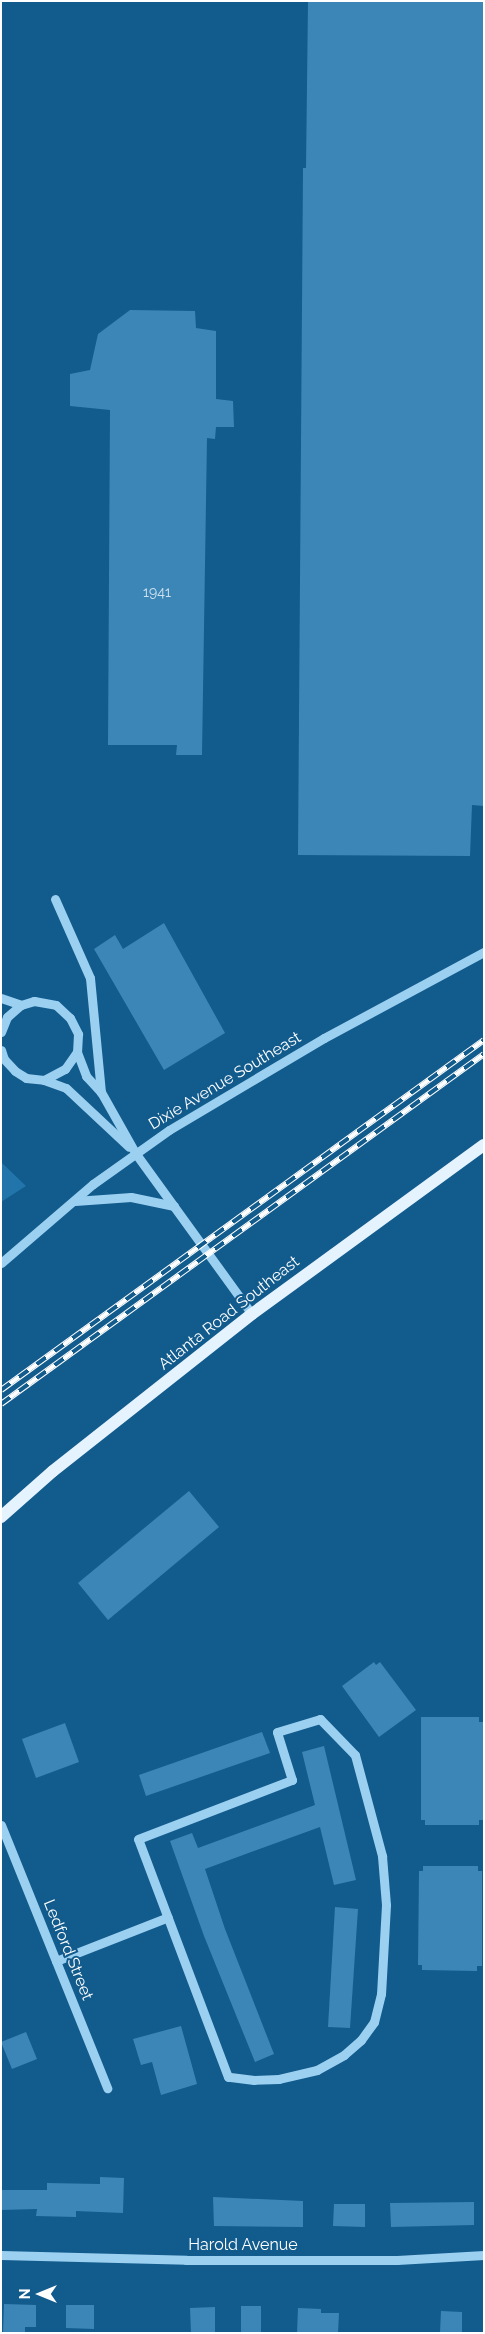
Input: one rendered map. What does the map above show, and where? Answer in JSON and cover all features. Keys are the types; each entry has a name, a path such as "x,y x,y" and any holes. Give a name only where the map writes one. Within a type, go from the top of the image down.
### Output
{"main road":[{"name":"Atlanta Road Southeast","path":"1,1517 53,1471 252,1314 484,1145"}],"street":[{"path":"55,899 90,978 101,1092"},
{"name":"Dixie Avenue Southeast","path":"1,1263 93,1184 169,1130 260,1076 484,952"},
{"path":"1,998 21,1004 34,1002 56,1005 70,1018 78,1034 77,1052 86,1076 101,1092 136,1154 252,1314"},
{"path":"1,1030 7,1017 21,1004"},
{"path":"1,1050 4,1058 16,1071 26,1078 44,1080 66,1088 136,1154"},
{"path":"44,1080 65,1069 77,1052"},
{"path":"75,1201 131,1196 174,1206"},
{"path":"320,1719 355,1755 382,1856 386,1905 381,1994 374,2022 362,2040 344,2055 317,2070 279,2079 254,2080 228,2077 168,1918 138,1839 292,1780 277,1732 320,1719"},
{"name":"Ledford Street","path":"1,1824 107,2088"},
{"path":"56,1961 168,1918"},
{"name":"Harold Avenue","path":"1,2256 186,2260 397,2260 484,2255"}],"shaded area":[{"path":"1,1162 26,1186 1,1202"}],"building":[{"path":"308,1 484,1 484,806 472,805 470,856 298,855 303,168 306,168"},
{"path":"130,310 195,311 196,328 216,331 216,399 233,401 234,427 216,427 215,439 207,438 202,755 176,755 177,745 108,745 110,410 70,406 70,374 90,370 98,334"},
{"path":"164,923 225,1033 164,1070 94,949 115,935 123,949"},
{"path":"189,1491 219,1527 108,1620 78,1583"},
{"path":"374,1662 376,1665 380,1662 416,1710 379,1737 342,1686"},
{"path":"421,1717 479,1717 479,1722 483,1722 484,1820 479,1820 479,1825 425,1825 425,1820 421,1820"},
{"path":"65,1723 79,1762 36,1778 22,1739"},
{"path":"262,1732 270,1753 146,1796 139,1775"},
{"path":"324,1746 356,1880 334,1885 320,1827 205,1869 225,1929 274,2054 255,2062 204,1936 170,1841 192,1833 198,1848 315,1805 302,1752"},
{"path":"423,1866 478,1866 478,1871 482,1871 482,1966 477,1966 477,1971 422,1970 422,1965 418,1965 419,1871 423,1871"},
{"path":"335,1907 358,1909 350,2028 328,2027"},
{"path":"181,2026 197,2084 161,2095 152,2062 141,2065 133,2039"},
{"path":"26,2032 37,2059 12,2069 1,2042"},
{"path":"100,2177 124,2178 123,2213 76,2211 76,2217 36,2216 37,2209 1,2210 1,2190 47,2190 47,2183 100,2184"},
{"path":"213,2197 303,2201 303,2227 214,2226"},
{"path":"474,2202 474,2225 391,2227 390,2203"},
{"path":"334,2204 365,2204 365,2227 333,2226"},
{"path":"4,2304 36,2305 36,2327 25,2327 25,2333 3,2333"},
{"path":"66,2305 94,2305 94,2329 66,2328"},
{"path":"241,2306 261,2306 261,2333 241,2333"},
{"path":"215,2307 215,2333 191,2333 190,2308"},
{"path":"298,2308 321,2309 321,2313 339,2313 338,2333 297,2333"},
{"path":"441,2311 462,2312 462,2333 440,2333"}],"railway":[{"path":"1,1390 484,1040"},
{"path":"1,1404 484,1054"}]}
